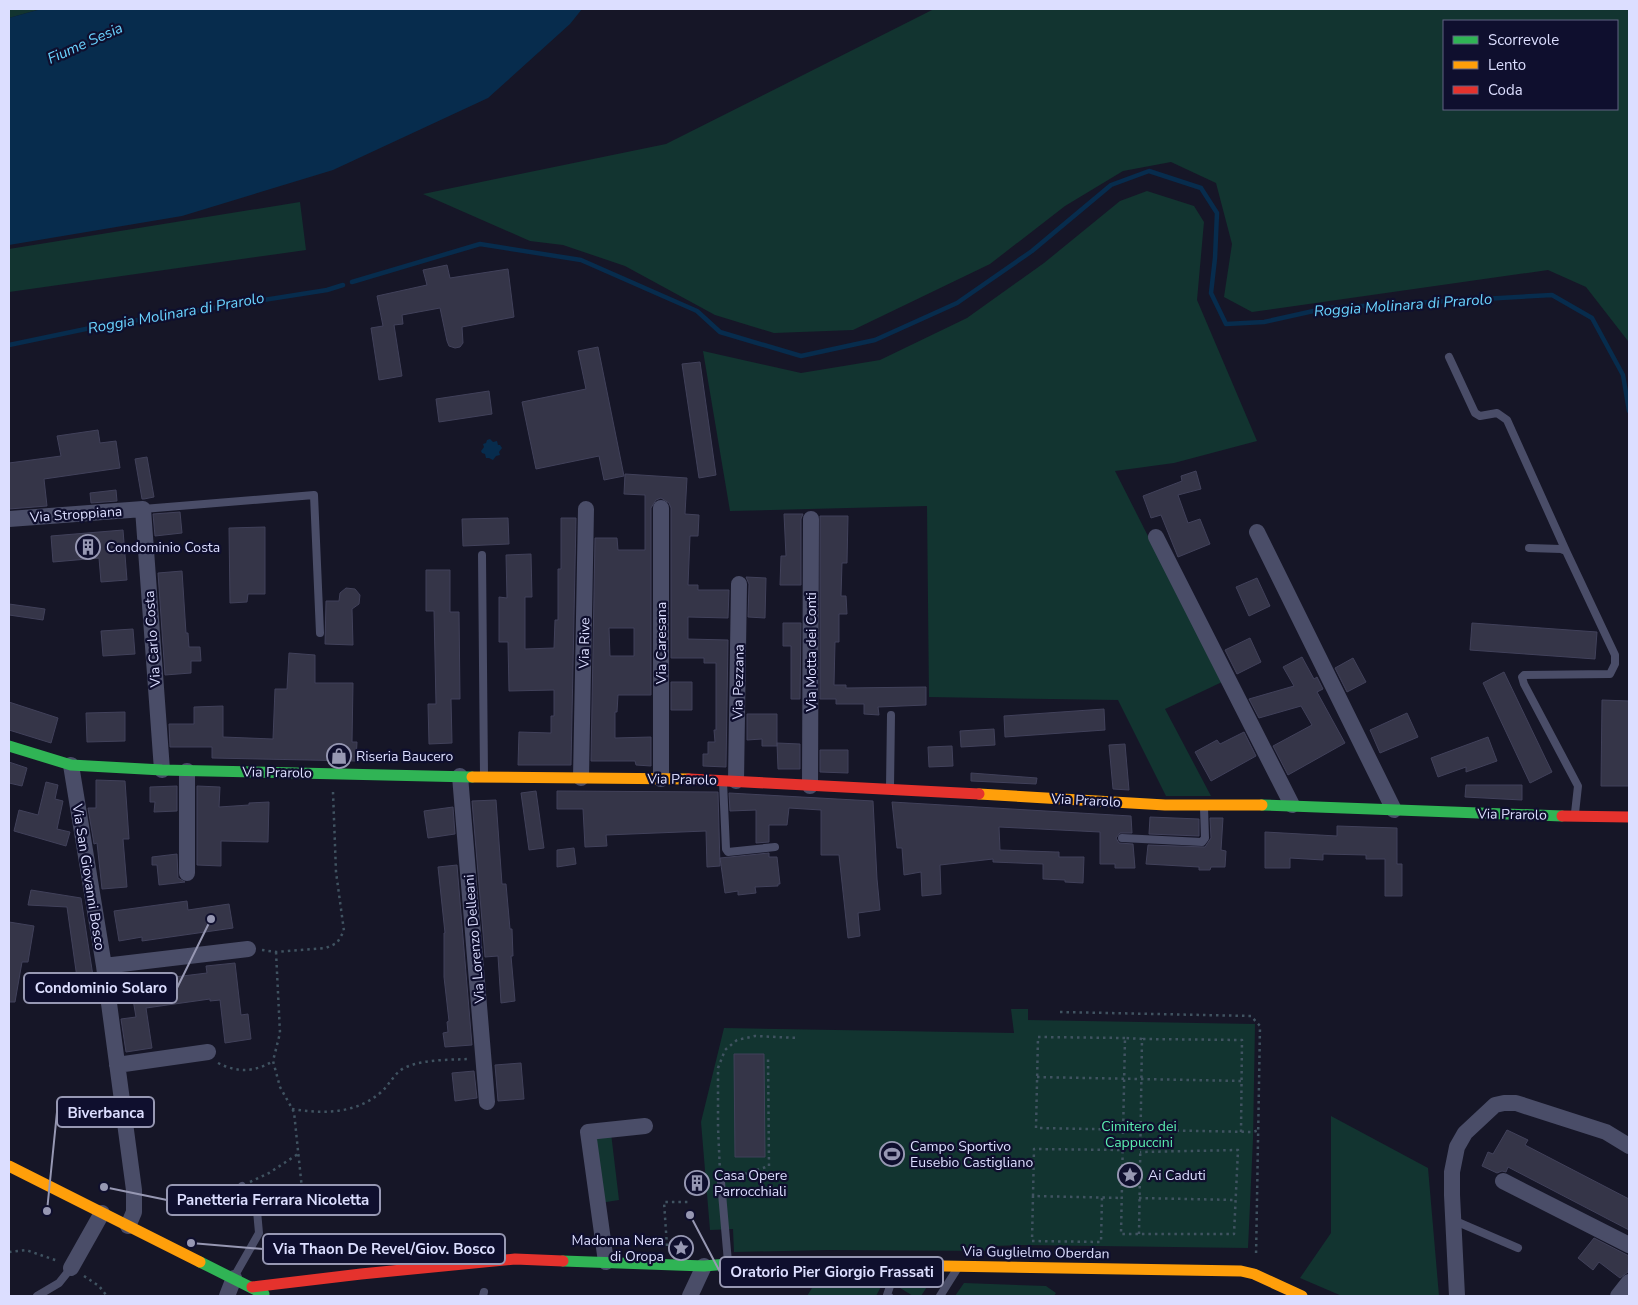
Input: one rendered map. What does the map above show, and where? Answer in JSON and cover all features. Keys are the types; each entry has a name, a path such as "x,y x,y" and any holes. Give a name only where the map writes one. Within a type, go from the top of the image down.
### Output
{"street":[{"name":"Via Caresana","path":"661,508 661,779"},
{"name":"Via Stroppiana","path":"9,519 143,509"},
{"name":"Via Carlo Costa","path":"143,509 162,770"},
{"name":"Via Rive","path":"581,778 586,509"},
{"name":"Via Motta dei Conti","path":"810,786 811,518"},
{"path":"1257,532 1394,810"},
{"path":"1156,537 1292,805"},
{"name":"Via Pezzana","path":"729,780 739,584"},
{"name":"Via Prarolo","path":"9,746 71,765 162,770 729,780 1165,805 1292,805 1574,816 1629,816"},
{"name":"Via San Giovanni Bosco","path":"71,765 104,966 134,1190 134,1212 128,1226"},
{"path":"187,771 187,873"},
{"name":"Via Lorenzo Delleani","path":"460,776 488,1102"},
{"path":"104,966 248,949"},
{"path":"117,1065 204,1052"},
{"path":"1457,1296 1452,1172 1457,1147 1465,1133 1495,1105 1516,1103 1606,1132 1629,1146"},
{"path":"606,1262 588,1132 646,1126"},
{"path":"10,1170 270,1296"},
{"path":"1503,1181 1629,1245"},
{"path":"71,1268 102,1213"},
{"name":"Via Guglielmo Oberdan","path":"252,1287 515,1259 704,1266 728,1264 898,1265 1218,1270 1254,1274 1302,1296"},
{"path":"690,1296 704,1266"},
{"path":"227,1296 234,1278"},
{"path":"1618,1296 1629,1282"}],"lane":[{"path":"1449,357 1474,413 1480,416 1497,413 1507,420 1615,655 1616,664 1610,674 1524,675 1522,677 1578,786 1574,816"},
{"path":"143,509 314,495 320,634"},
{"path":"1529,548 1561,549 1566,551"},
{"path":"482,555 484,777"},
{"path":"890,789 891,715"},
{"path":"729,780 726,849 728,852 775,847"},
{"path":"1122,838 1202,842 1204,838 1204,805"},
{"path":"721,1182 728,1264"},
{"path":"234,1278 259,1233 257,1211 242,1186"},
{"path":"1453,1220 1518,1248"},
{"path":"889,1296 887,1295 898,1265"},
{"path":"940,1296 959,1266"},
{"path":"37,1296 59,1283 71,1268"}],"path":[{"path":"248,949 276,952 326,948 337,943 344,931 336,872 332,773"},
{"path":"276,952 280,1033 273,1061 280,1087 294,1112 302,1189"},
{"path":"1060,1012 1251,1016 1260,1026 1257,1252 1254,1274"},
{"path":"768,1056 770,1166 721,1182 718,1127 718,1068 725,1050 737,1040 755,1036 798,1038"},
{"path":"1240,1132 1242,1040 1038,1037 1036,1128 1240,1132 1259,1130"},
{"path":"1125,1038 1121,1234 1234,1234 1238,1150 1140,1152"},
{"path":"1139,1234 1142,1038"},
{"path":"204,1052 222,1064 240,1070 261,1069 273,1061"},
{"path":"292,1109 328,1113 346,1109 372,1100 383,1091 391,1078 410,1066 431,1061 484,1058"},
{"path":"1037,1078 1242,1081"},
{"path":"1102,1198 1101,1242 1032,1241 1034,1149 1123,1150"},
{"path":"242,1186 268,1173 298,1154"},
{"path":"1033,1196 1122,1198"},
{"path":"1139,1198 1235,1200"},
{"path":"669,1265 664,1202 691,1202"},
{"path":"259,1233 266,1234 277,1240 302,1261 307,1262 306,1244 309,1239"}],"green space":[{"path":"9,9 41,9 9,18"},
{"path":"934,9 1629,9 1629,348 1628,341 1586,287 1548,270 1252,312 1224,297 1232,244 1216,183 1171,162 1123,171 1065,206 990,264 853,330 774,333 715,315 625,266 563,245 530,241 423,194 666,144"},
{"path":"1147,191 1194,206 1204,222 1197,300 1257,441 1174,463 1115,471 1222,682 1165,709 1211,796 1166,796 1118,700 929,697 927,506 730,511 703,351 801,373 880,360 967,318 1044,263 1120,201"},
{"path":"300,202 306,250 9,292 9,249"},
{"name":"Cimitero dei Cappuccini","path":"1011,1009 1028,1009 1028,1020 1255,1024 1253,1139 1248,1248 1022,1245 992,1246 992,1251 828,1250 734,1252 733,1229 710,1230 701,1122 724,1028 1014,1033"},
{"path":"1331,1116 1428,1168 1439,1296 1342,1296 1300,1278 1331,1233"},
{"path":"611,1133 619,1200 600,1203 594,1134"},
{"path":"936,1273 921,1296 913,1296 897,1286 897,1274"},
{"path":"817,1280 884,1281 876,1296 807,1296"},
{"path":"964,1283 1046,1286 1056,1293 1054,1296 955,1296"}],"water":[{"name":"Fiume Sesia","path":"41,9 582,9 570,24 488,98 333,170 182,216 9,245 9,18"},
{"path":"490,439 493,442 497,441 498,445 502,448 499,452 500,455 496,456 493,460 486,458 485,454 481,451 484,447 483,444"}],"building":[{"path":"447,265 450,278 508,269 514,317 462,327 463,343 460,347 455,348 449,346 447,341 440,308 402,315 403,324 394,325 402,376 379,380 371,328 383,326 377,296 427,285 423,270"},
{"path":"598,347 624,476 604,480 599,456 536,469 522,402 586,389 578,351"},
{"path":"700,362 716,475 699,478 682,364"},
{"path":"489,391 492,414 439,422 436,399"},
{"path":"98,430 100,443 116,441 120,468 44,479 47,506 9,509 9,463 61,456 57,436"},
{"path":"147,457 154,497 142,499 135,459"},
{"path":"1196,471 1201,489 1178,495 1188,523 1200,519 1210,544 1178,557 1161,515 1151,518 1143,496 1182,481 1181,476"},
{"path":"625,474 687,478 685,514 699,515 698,536 690,536 688,585 698,585 698,590 729,590 728,618 688,617 688,639 728,640 726,767 703,766 703,754 708,754 708,742 715,742 716,663 704,663 704,658 671,658 671,508 669,503 661,498 656,500 651,508 651,695 618,695 617,712 615,712 615,738 651,737 651,766 636,765 635,761 591,761 595,538 617,538 618,550 645,550 645,495 624,494","holes":["609,628 634,628 634,656 610,656"]},
{"path":"116,490 117,501 91,503 90,493"},
{"path":"180,512 182,533 155,536 153,514"},
{"path":"784,514 803,514 801,519 801,585 780,585 781,556 786,556"},
{"path":"820,516 848,516 847,563 842,563 841,596 846,596 847,614 839,614 839,642 835,642 834,685 846,685 846,688 926,687 926,705 878,707 879,715 864,714 864,704 836,704 836,699 820,699"},
{"path":"508,518 509,544 463,546 462,519"},
{"path":"561,518 576,518 571,765 518,765 519,732 551,733 551,716 554,716 554,690 509,691 508,642 499,642 499,597 507,598 506,555 531,554 532,597 525,597 525,649 554,648 555,620 558,620 558,569 561,569"},
{"path":"265,527 265,594 248,594 247,602 230,603 229,528"},
{"name":"Condominio Costa","path":"123,530 127,580 101,582 99,558 53,562 51,536"},
{"path":"426,570 450,570 450,612 459,612 460,699 451,699 452,743 429,744 428,704 436,704 434,611 426,611"},
{"path":"182,571 186,633 188,633 189,647 200,647 201,661 191,661 191,673 165,675 158,573"},
{"path":"746,577 766,578 765,618 748,617 749,584"},
{"path":"1257,578 1270,606 1249,616 1236,587"},
{"path":"346,588 355,589 360,595 359,604 352,609 353,645 325,644 326,601 339,601 340,593"},
{"path":"9,604 45,609 43,620 9,615"},
{"path":"783,623 801,623 800,699 791,699 791,646 783,646"},
{"path":"1472,623 1597,632 1595,659 1470,650"},
{"path":"133,629 135,654 103,656 101,631"},
{"path":"1250,638 1261,662 1237,674 1225,650"},
{"path":"289,653 315,655 315,683 353,683 352,742 357,742 356,761 212,758 212,747 170,747 169,724 194,724 194,707 223,706 223,737 273,739 275,689 287,689"},
{"path":"1302,657 1314,679 1317,677 1323,689 1317,692 1345,743 1288,775 1273,746 1312,725 1301,706 1259,718 1249,699 1294,686 1283,667"},
{"path":"1353,658 1366,682 1347,692 1335,668"},
{"path":"1504,672 1552,772 1530,783 1483,683"},
{"path":"671,682 692,682 692,710 671,710"},
{"path":"1602,700 1629,701 1629,786 1601,786"},
{"path":"9,702 58,718 51,743 9,730"},
{"path":"1104,709 1105,730 1005,737 1004,716"},
{"path":"125,712 125,741 87,742 86,713"},
{"path":"1407,713 1418,737 1380,753 1370,730"},
{"path":"747,714 777,714 777,746 762,746 762,739 747,740"},
{"path":"994,729 995,745 961,747 960,731"},
{"path":"1244,732 1256,756 1211,781 1195,752 1217,740 1220,744"},
{"path":"1488,737 1497,761 1466,772 1466,767 1438,777 1431,758"},
{"path":"777,743 800,744 800,769 778,769"},
{"path":"1125,744 1129,790 1113,789 1109,745"},
{"path":"952,746 953,766 929,767 928,747"},
{"path":"820,750 848,750 848,773 820,772"},
{"path":"9,762 27,768 22,786 9,783"},
{"path":"971,773 1037,778 1036,784 971,781"},
{"path":"96,780 125,781 129,839 123,839 127,887 102,889 97,843 94,844 88,808 96,808"},
{"path":"46,782 58,785 55,799 63,801 57,829 70,832 66,846 14,831 19,810 38,815"},
{"path":"1466,785 1522,785 1522,800 1465,797"},
{"path":"177,786 177,811 154,812 155,802 150,802 150,787"},
{"path":"197,786 220,787 219,807 269,802 268,842 221,841 221,866 197,865"},
{"path":"536,791 544,848 529,850 521,793"},
{"path":"557,791 718,792 720,866 707,867 706,831 606,835 607,846 585,847 583,809 557,809"},
{"path":"729,793 873,801 880,910 858,913 860,936 848,938 839,855 821,855 821,810 789,808 787,825 769,825 769,842 756,843 756,810 730,811"},
{"path":"496,800 502,884 506,884 510,929 512,929 513,956 511,956 515,1001 501,1003 498,956 485,957 472,801"},
{"path":"892,802 1131,816 1132,833 1120,833 1116,838 1119,843 1133,844 1135,868 1115,868 1115,864 1100,864 1100,832 999,827 1000,850 1059,852 1059,857 1084,857 1083,883 1043,879 1043,864 993,862 993,859 940,865 941,894 922,896 921,872 904,875 902,848 897,848"},
{"path":"453,807 455,834 428,838 424,811"},
{"path":"1150,817 1199,819 1199,836 1149,834"},
{"path":"1210,818 1223,818 1221,850 1226,851 1225,867 1211,867 1210,870 1199,870 1199,867 1146,864 1148,845 1205,847 1211,838"},
{"path":"1337,826 1397,828 1397,864 1402,864 1402,896 1385,896 1385,859 1366,859 1366,855 1323,854 1323,860 1290,858 1290,868 1265,868 1265,832 1337,836"},
{"path":"574,848 576,864 557,867 557,850"},
{"path":"769,853 769,857 777,857 780,884 778,886 755,887 756,893 738,895 738,891 725,893 720,858"},
{"path":"177,854 178,878 185,882 159,885 157,865 152,865 152,857"},
{"path":"457,865 472,1045 445,1047 443,1033 448,1032 447,1022 449,1021 444,977 445,933 438,867"},
{"path":"31,890 81,898 95,989 79,992 67,907 28,905"},
{"path":"187,901 188,910 229,904 233,928 142,941 142,937 119,941 114,911"},
{"path":"9,922 34,926 28,962 22,962 15,1002 9,1002"},
{"path":"235,963 241,1015 248,1014 251,1039 225,1043 220,1000 210,1001 210,999 146,1008 152,1048 126,1052 121,1019 136,1017 130,982 157,977 158,979 207,973 206,966"},
{"path":"734,1054 764,1054 765,1157 735,1157"},
{"path":"521,1063 524,1099 498,1101 495,1065"},
{"path":"474,1071 477,1098 455,1101 452,1073"},
{"path":"1507,1130 1528,1140 1525,1145 1629,1199 1629,1230 1508,1167 1506,1172 1497,1173 1482,1166 1488,1152 1493,1154"},
{"path":"1594,1238 1629,1256 1628,1272 1620,1278 1599,1262 1593,1270 1578,1258"}],"waterway":[{"name":"Roggia Molinara di Prarolo","path":"352,282 480,244 581,260 697,311 720,332 801,356 875,340 957,303 1032,251 1111,185 1149,171 1201,188 1217,213 1211,293 1226,324 1264,322 1327,308 1552,295 1592,318 1623,375 1629,411"},
{"name":"Roggia Molinara di Prarolo","path":"9,345 100,326 327,290 343,285"}],"traffic: fast":[{"path":"9,746 71,765 162,770 472,777"},
{"path":"1262,805 1562,816"},
{"path":"563,1261 704,1266 728,1264 885,1265"},
{"path":"200,1262 264,1294"}],"traffic: slow":[{"path":"472,777 689,779"},
{"path":"979,794 1165,805 1262,805"},
{"path":"9,1166 200,1262"},
{"path":"885,1265 1241,1271 1254,1274 1302,1296"}],"traffic: jam":[{"path":"689,779 979,794"},
{"path":"1562,816 1629,817"},
{"path":"252,1287 515,1259 563,1261"}],"place":[{"name":"Condominio Costa","path":"88,547"},
{"name":"Riseria Baucero","path":"339,756"},
{"name":"Condominio Solaro","path":"211,919"},
{"name":"Campo Sportivo Eusebio Castigliano","path":"892,1154"},
{"name":"Ai Caduti","path":"1130,1175"},
{"name":"Casa Opere Parrocchiali","path":"697,1183"},
{"name":"Panetteria Ferrara Nicoletta","path":"104,1187"},
{"name":"Biverbanca","path":"47,1211"},
{"name":"Oratorio Pier Giorgio Frassati","path":"690,1215"},
{"name":"Via Thaon De Revel/Giov. Bosco","path":"191,1243"},
{"name":"Madonna Nera di Oropa","path":"681,1248"}]}
